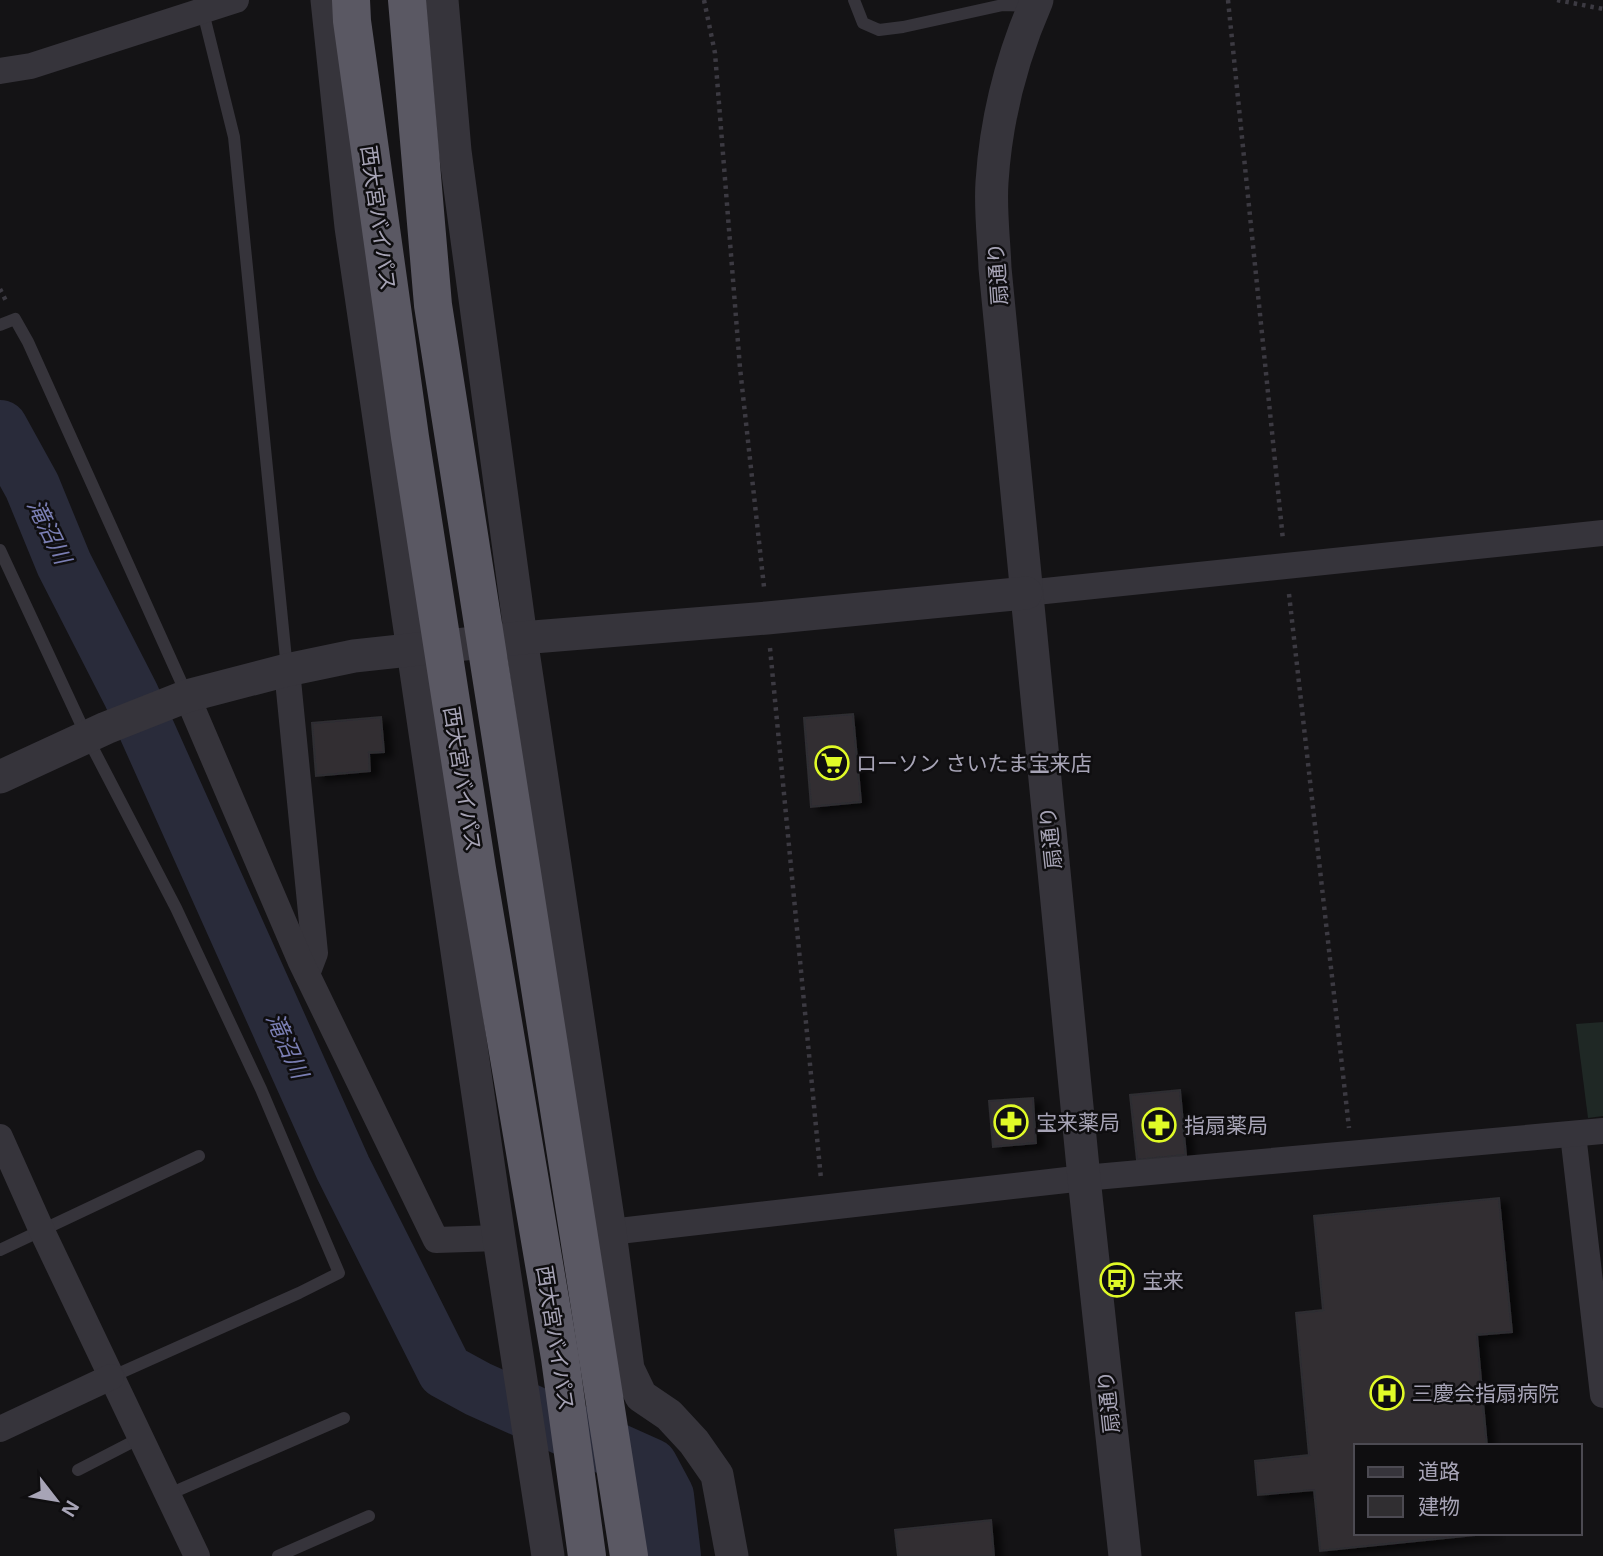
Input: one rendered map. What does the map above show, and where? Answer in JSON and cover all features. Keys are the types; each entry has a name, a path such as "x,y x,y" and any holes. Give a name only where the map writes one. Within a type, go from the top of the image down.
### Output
{"highway":[{"name":"西大宮バイパス","path":"351,0 410,437 477,869 560,1358 587,1556"},
{"name":"西大宮バイパス","path":"407,0 433,305 629,1556"}],"street":[{"path":"0,71 31,66 236,0"},
{"path":"327,0 351,228 548,1556"},
{"path":"442,0 455,151 521,638 628,1369 641,1396 669,1415 694,1442 717,1475 732,1556"},
{"name":"扇通り","path":"1035,3 1017,49 1002,108 992,183 995,268 1084,1178 1125,1556"},
{"path":"0,777 177,699 287,670 354,656 412,648 1026,593 1603,533"},
{"path":"287,670 315,953 307,974"},
{"path":"177,699 436,1240 499,1238"},
{"path":"610,1232 1084,1178 1603,1131"},
{"path":"1573,1134 1603,1395"},
{"path":"0,1137 197,1556"},
{"path":"0,1429 111,1377"}],"lane":[{"path":"854,0 863,23 879,30 1003,5 1035,3"},
{"path":"203,12 234,137 287,670"},
{"path":"1,325 15,319 28,342 177,699"},
{"path":"0,550 97,733 261,1089 339,1273 111,1377"},
{"path":"0,1250 199,1156"},
{"path":"167,1495 344,1418"},
{"path":"78,1470 140,1438"},
{"path":"278,1556 369,1516"}],"path":[{"path":"1557,0 1603,9"}],"shaded area":[{"path":"1603,1022 1603,1116 1588,1118 1576,1024"}],"building":[{"path":"853,714 861,802 811,807 804,718"},
{"path":"381,717 384,752 369,753 370,771 316,776 312,723"},
{"path":"1180,1090 1186,1155 1137,1160 1130,1095"},
{"path":"1033,1098 1036,1143 993,1147 989,1101"},
{"path":"1499,1198 1512,1332 1477,1335 1487,1444 1354,1444 1354,1535 1476,1535 1320,1551 1314,1490 1258,1495 1255,1461 1309,1455 1296,1313 1323,1310 1314,1216"},
{"path":"991,1520 994,1556 898,1556 895,1530"}],"waterway":[{"name":"滝沼川","path":"0,428 32,486 64,564 131,695 343,1168 445,1371 478,1389 650,1466 666,1496 673,1556"}],"place":[{"name":"ローソン さいたま宝来店","path":"832,763"},
{"name":"宝来薬局","path":"1011,1122"},
{"name":"指扇薬局","path":"1159,1125"},
{"name":"宝来","path":"1117,1280"},
{"name":"三慶会指扇病院","path":"1387,1393"}]}
